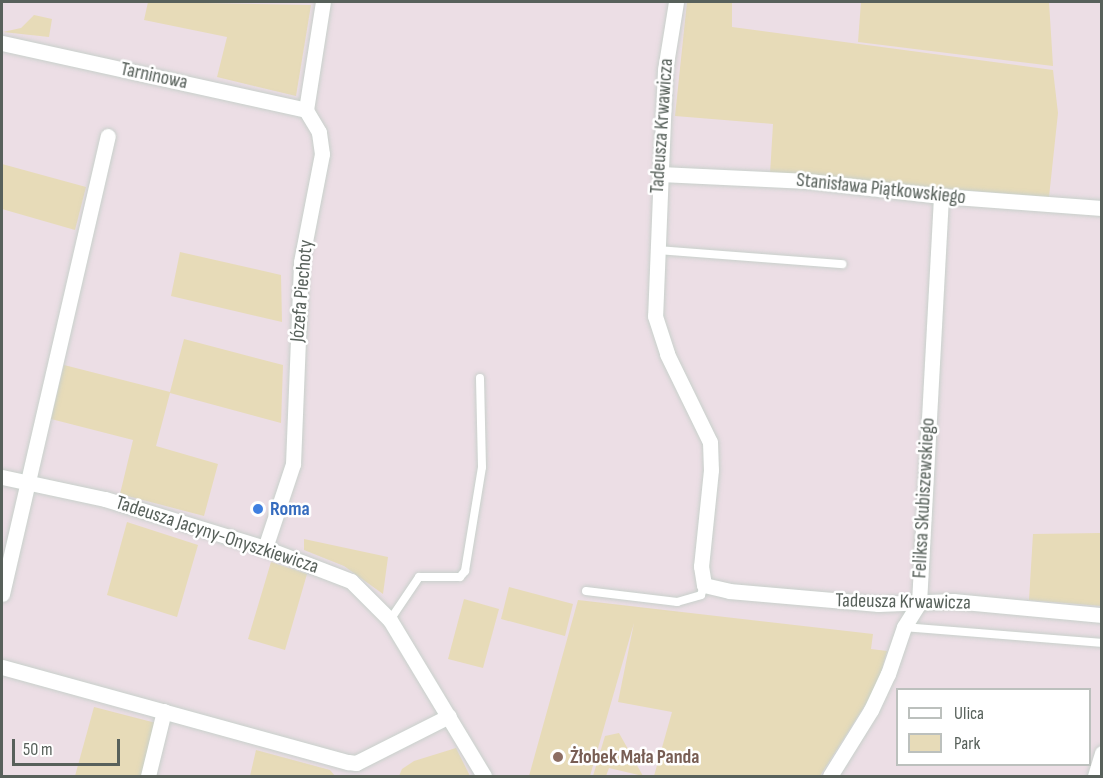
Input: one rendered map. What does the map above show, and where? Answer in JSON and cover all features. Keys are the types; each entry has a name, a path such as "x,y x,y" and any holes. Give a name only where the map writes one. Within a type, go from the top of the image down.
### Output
{"street":[{"path":"306,110 323,2"},
{"name":"Tadeusza Krwawicza","path":"676,2 665,70 655,316 667,354 710,442 711,470 701,566 704,585 729,591 818,599 919,603 953,601 1101,615"},
{"name":"Tarninowa","path":"2,43 306,110"},
{"name":"Józefa Piechoty","path":"266,548 293,464 301,262 322,154 319,132 306,110"},
{"path":"2,594 108,136"},
{"name":"Stanisława Piątkowskiego","path":"660,174 808,181 941,196 1101,208"},
{"name":"Feliksa Skubiszewskiego","path":"830,777 871,710 903,627 919,603 941,196"},
{"name":"Tadeusza Jacyny-Onyszkiewicza","path":"2,477 105,499 266,548 351,581 390,620 484,777"},
{"path":"2,667 164,711 347,770 356,763 449,716"},
{"path":"148,777 164,711"},
{"path":"1095,777 1101,753"}],"lane":[{"path":"657,250 842,264"},
{"path":"390,620 418,577 460,577 465,571 482,468 480,378"},
{"path":"586,591 677,602 701,594 704,585"},
{"path":"903,627 1101,643"}],"green space":[{"path":"148,2 311,5 296,96 217,77 227,37 144,20"},
{"path":"687,2 732,2 732,27 1053,70 1058,113 1049,197 770,174 773,124 675,116"},
{"path":"861,2 1049,2 1053,66 858,42"},
{"path":"34,15 52,19 49,37 3,32 21,28"},
{"path":"2,164 86,187 75,230 2,209"},
{"path":"180,252 281,275 282,322 171,296"},
{"path":"184,339 283,365 281,423 170,393 156,446 218,464 204,516 120,494 133,440 51,419 64,365 170,392"},
{"path":"127,522 198,545 177,617 107,595"},
{"path":"1101,533 1101,606 1029,600 1033,534"},
{"path":"304,539 388,557 383,594 344,566 304,550"},
{"path":"271,562 307,574 285,650 248,639"},
{"path":"509,587 573,604 565,636 501,619"},
{"path":"464,599 499,609 483,668 448,659"},
{"path":"578,600 873,634 871,649 887,651 877,686 820,776 654,776 672,712 618,702 634,623 590,776 529,776"},
{"path":"94,707 156,723 142,776 75,776"},
{"path":"619,733 643,776 609,768 606,776 593,776 605,736"},
{"path":"456,748 470,776 399,776 402,769 414,761"},
{"path":"256,750 330,770 335,776 250,776"}],"place":[{"name":"Roma","path":"258,509"},
{"name":"Żłobek Mała Panda","path":"558,757"}]}
